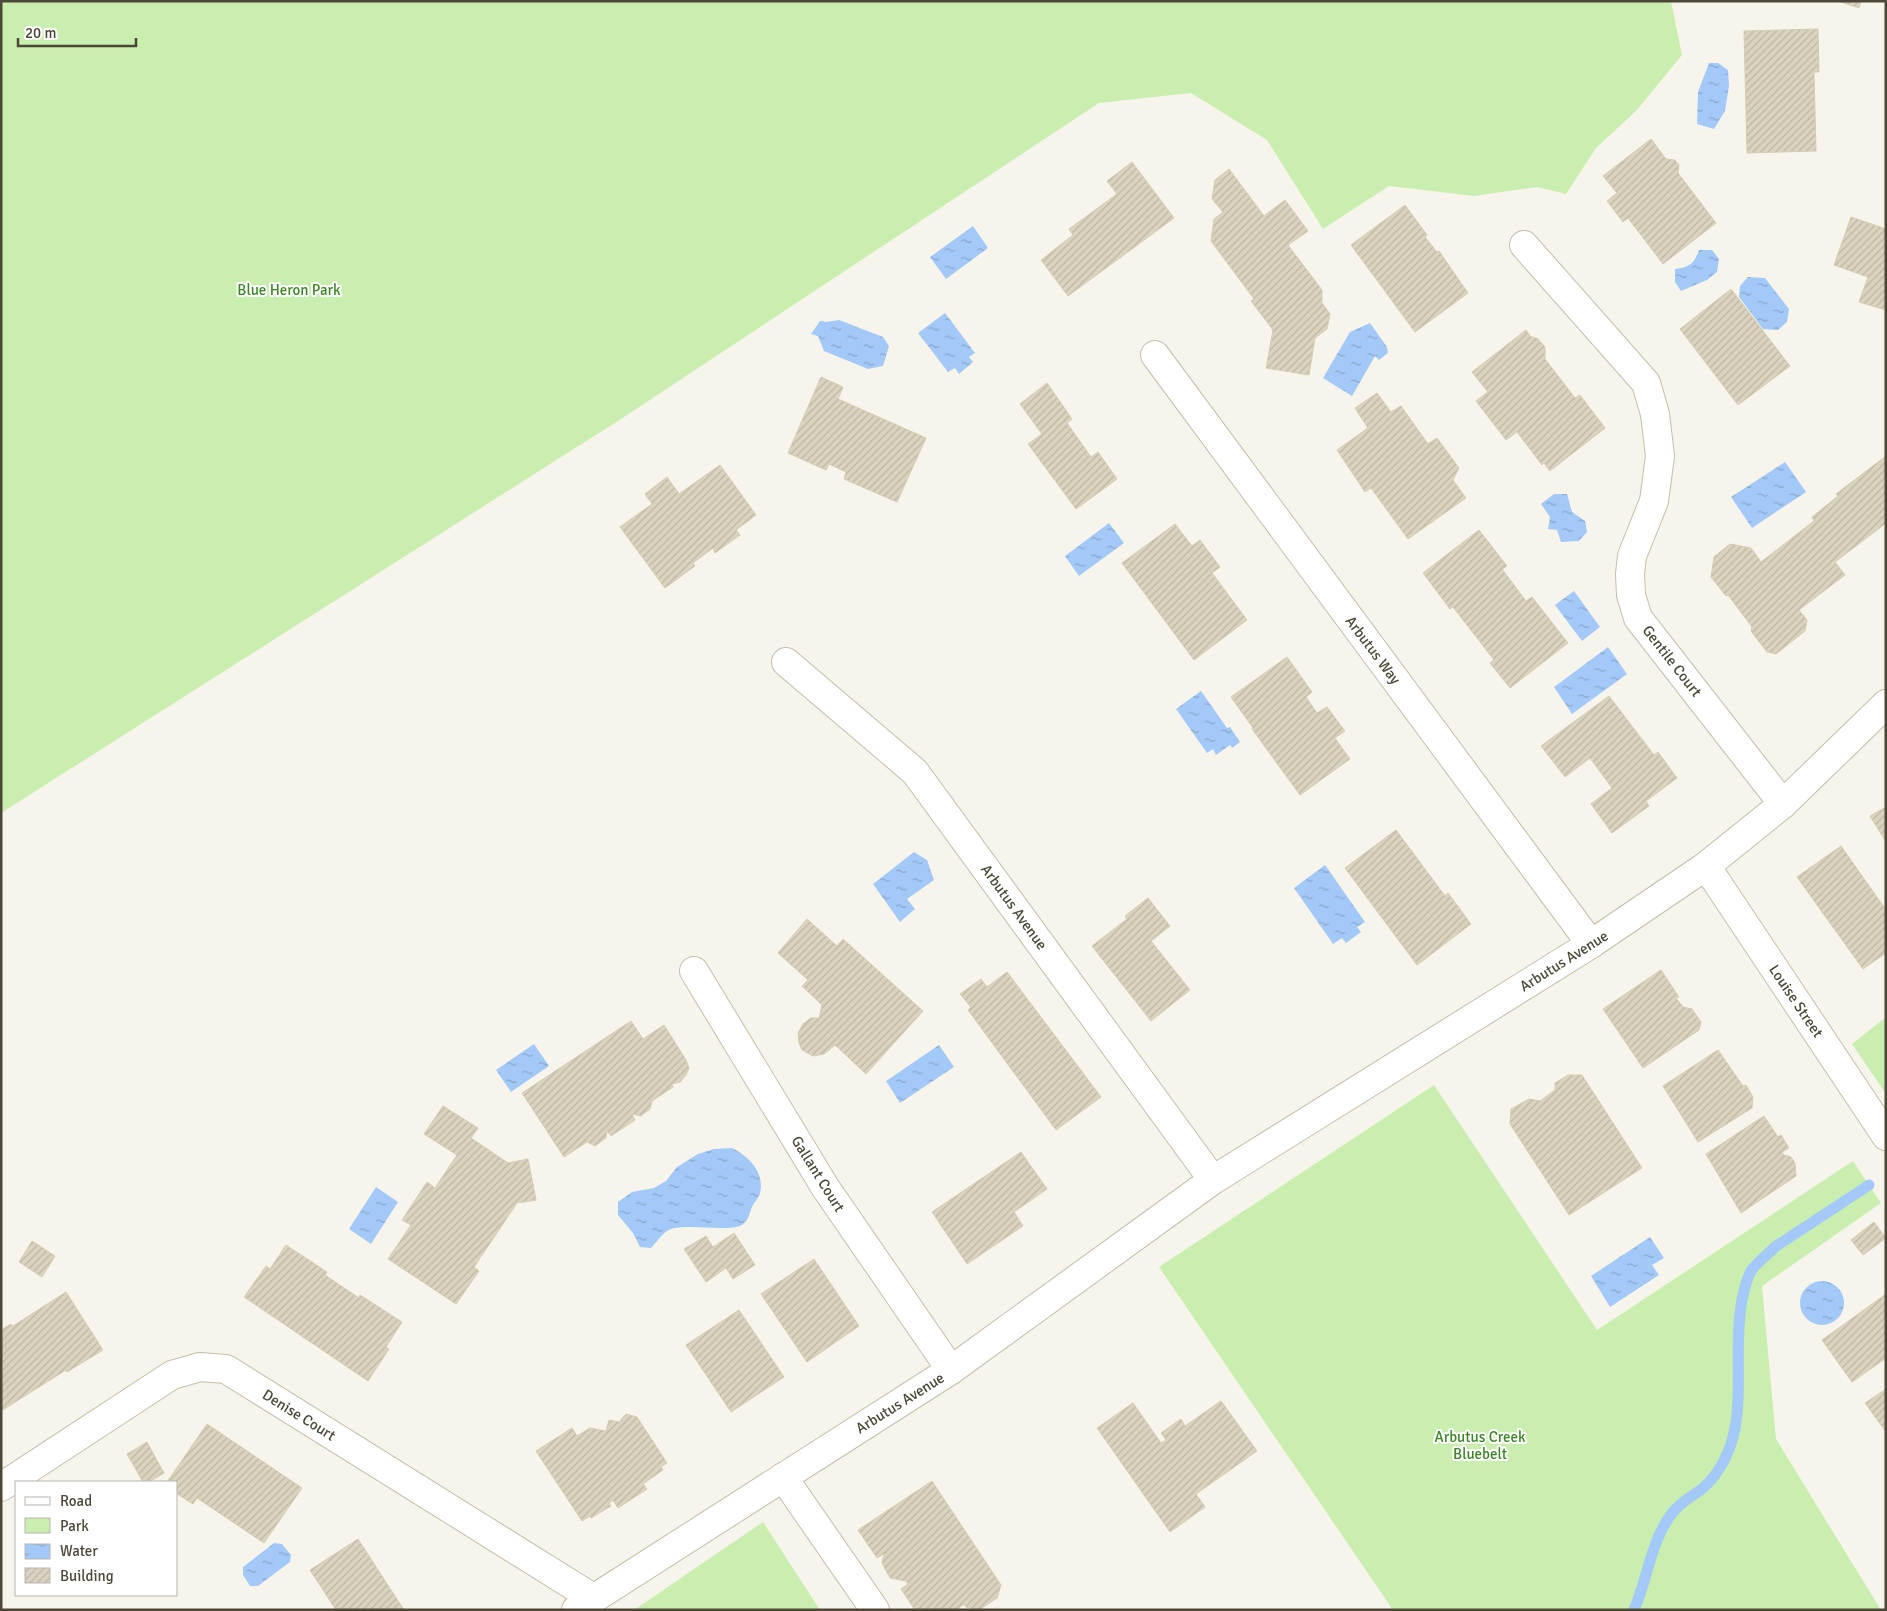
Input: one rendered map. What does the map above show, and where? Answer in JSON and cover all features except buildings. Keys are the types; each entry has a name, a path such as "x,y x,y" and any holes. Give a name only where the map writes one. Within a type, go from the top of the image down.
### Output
{"street":[{"name":"Gentile Court","path":"1524,245 1646,383 1655,414 1660,456 1654,501 1632,556 1630,574 1631,595 1638,618 1783,804"},
{"name":"Arbutus Way","path":"1155,355 1592,944"},
{"name":"Arbutus Avenue","path":"786,662 915,772 1213,1180"},
{"name":"Arbutus Avenue","path":"584,1604 951,1370 1213,1180 1592,944 1706,866 1783,804 1886,704"},
{"name":"Louise Street","path":"1706,866 1886,1136"},
{"name":"Gallant Court","path":"694,971 825,1187 951,1370"},
{"name":"Denise Court","path":"1,1487 172,1375 200,1367 226,1369 584,1604"},
{"path":"783,1476 875,1610"}],"green space":[{"name":"Blue Heron Park","path":"1,1 1671,1 1682,55 1636,111 1596,148 1566,194 1537,187 1474,196 1389,186 1323,229 1267,140 1191,93 1099,103 621,419 1,813"},
{"path":"1886,1017 1886,1094 1852,1044"},
{"name":"Arbutus Creek Bluebelt","path":"1434,1085 1597,1330 1853,1161 1881,1203 1762,1286 1776,1439 1881,1610 1393,1610 1159,1267"},
{"path":"763,1522 820,1610 634,1610"}],"water":[{"path":"1709,63 1718,63 1728,70 1729,86 1725,111 1714,129 1697,124 1698,92"},
{"path":"973,226 988,248 946,279 930,257"},
{"path":"1699,250 1712,250 1719,259 1717,272 1707,280 1681,291 1675,282 1675,269 1691,264"},
{"path":"1748,277 1765,278 1789,309 1787,322 1778,330 1763,329 1739,297 1740,286"},
{"path":"945,313 975,353 969,357 973,362 959,374 955,368 948,372 918,333"},
{"path":"839,320 883,337 889,346 883,366 868,369 824,351 818,336 811,334 820,321"},
{"path":"1370,323 1387,347 1388,353 1379,360 1375,356 1352,396 1323,378 1350,332"},
{"path":"1785,462 1806,492 1752,528 1731,497"},
{"path":"1554,494 1567,494 1572,512 1585,521 1587,532 1579,541 1561,542 1557,530 1548,529 1550,517 1541,504"},
{"path":"1109,523 1124,543 1079,576 1065,556"},
{"path":"1574,591 1600,627 1582,641 1555,605"},
{"path":"1608,647 1627,674 1572,714 1554,687"},
{"path":"1201,691 1227,728 1230,727 1240,742 1232,748 1230,745 1216,755 1213,749 1207,753 1176,709"},
{"path":"914,852 927,860 934,880 907,899 915,909 900,922 873,884"},
{"path":"1325,865 1365,922 1357,927 1361,932 1346,943 1342,938 1333,944 1294,888"},
{"path":"534,1044 549,1066 511,1092 496,1070"},
{"path":"939,1045 954,1067 900,1103 886,1081"},
{"path":"732,1148 750,1160 760,1179 759,1195 745,1222 733,1228 673,1228 667,1231 651,1248 640,1247 633,1233 618,1215 618,1202 632,1192 654,1188 666,1181 677,1167 698,1154 714,1149"},
{"path":"376,1187 398,1202 371,1244 349,1229"},
{"path":"1650,1237 1664,1258 1652,1265 1659,1275 1610,1307 1591,1276"},
{"path":"1822,1281 1834,1285 1840,1291 1844,1303 1840,1315 1834,1321 1822,1325 1810,1321 1804,1315 1800,1303 1804,1291 1810,1285"},
{"path":"274,1543 282,1544 291,1555 290,1562 258,1586 250,1586 243,1575 243,1567"}],"waterway":[{"path":"1634,1610 1655,1546 1666,1523 1676,1508 1703,1488 1712,1478 1723,1462 1731,1444 1737,1410 1738,1336 1742,1300 1751,1271 1775,1247 1869,1185"}]}
